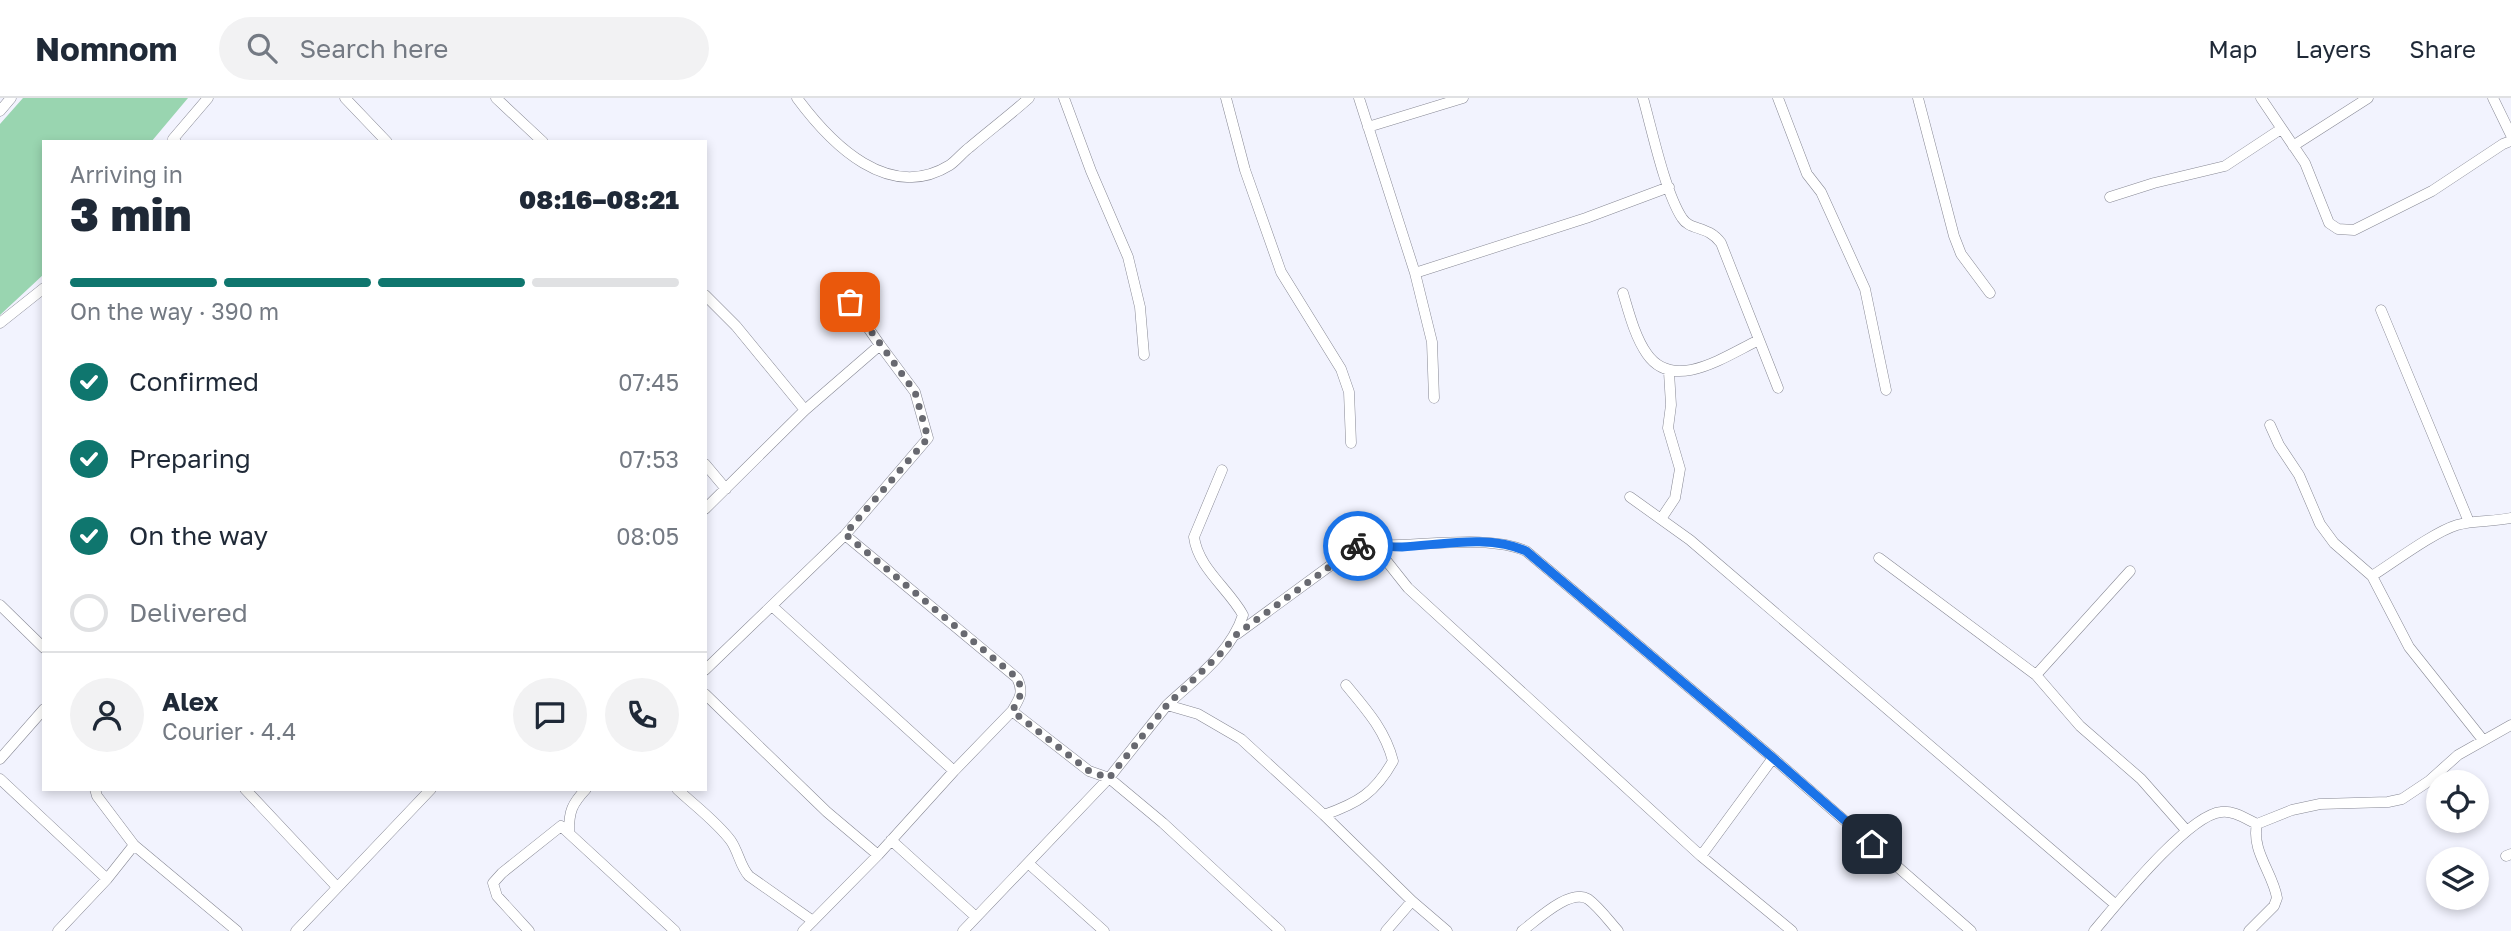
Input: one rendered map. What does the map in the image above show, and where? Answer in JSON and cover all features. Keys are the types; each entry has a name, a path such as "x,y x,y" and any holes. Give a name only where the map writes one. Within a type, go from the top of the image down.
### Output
{"street":[{"path":"0,111 11,98"},
{"path":"174,140 208,98"},
{"path":"345,98 385,140"},
{"path":"496,98 541,140"},
{"path":"797,98 816,121 856,159 879,173 901,177 926,174 950,165 1029,98"},
{"path":"1063,98 1128,257 1140,307 1144,355"},
{"path":"1226,98 1245,170 1280,272 1340,369 1349,392 1351,443"},
{"path":"1359,98 1415,273 1432,342 1434,398"},
{"path":"1368,127 1463,98"},
{"path":"1643,98 1683,220 1714,233 1721,243 1778,388"},
{"path":"1778,98 1807,174 1821,192 1865,289 1886,390"},
{"path":"1918,98 1954,236 1961,254 1990,293"},
{"path":"2261,98 2314,183 2329,223 2347,231 2432,191 2511,141"},
{"path":"2293,146 2368,98"},
{"path":"2493,98 2511,135"},
{"path":"2110,197 2225,166 2281,130"},
{"path":"1415,273 1586,219 1670,187"},
{"path":"707,668 845,534 928,438 915,392 841,289"},
{"path":"0,323 42,290"},
{"path":"1623,293 1645,352 1656,366 1669,372 1693,370 1759,340"},
{"path":"707,297 736,326 806,410"},
{"path":"2382,310 2469,522"},
{"path":"707,507 806,410 880,345"},
{"path":"1661,519 1675,498 1680,469 1668,428 1671,405 1669,372"},
{"path":"2270,425 2279,446 2299,475 2320,524 2334,543 2372,576 2409,647 2483,740"},
{"path":"707,466 726,489"},
{"path":"1222,470 1194,537 1200,558 1243,615 1237,634"},
{"path":"1630,497 1690,540 2116,905"},
{"path":"2372,576 2449,528 2469,522 2488,523 2511,519"},
{"path":"803,931 1012,711 1022,689 1017,678 845,534"},
{"path":"963,931 1109,778 1167,705 1237,634 1357,546 1398,547 1486,542 1518,547 1526,551 1773,758 1970,931"},
{"path":"1369,545 1381,554 1408,588 1701,856 1793,931"},
{"path":"1879,558 2036,675 2080,726 2141,779 2186,830"},
{"path":"2036,675 2130,571"},
{"path":"0,606 42,647"},
{"path":"772,606 954,771"},
{"path":"1324,815 1349,806 1369,794 1393,761 1376,721 1346,685"},
{"path":"707,696 827,812 878,855"},
{"path":"1167,705 1198,714 1241,739 1447,931"},
{"path":"0,759 42,711"},
{"path":"1012,711 1089,771 1109,778 1163,823 1280,931"},
{"path":"2094,931 2186,830 2211,814 2229,812 2257,824 2292,810 2320,804 2388,802 2402,799 2429,781 2458,755 2511,725"},
{"path":"1701,856 1773,758"},
{"path":"0,779 107,878"},
{"path":"96,791 134,845 237,931"},
{"path":"247,791 337,887"},
{"path":"296,931 429,791"},
{"path":"569,831 569,814 584,791"},
{"path":"679,791 729,839 749,876 813,921"},
{"path":"2250,931 2274,906 2277,898 2257,848 2257,824"},
{"path":"529,931 496,896 493,883 561,826 675,931"},
{"path":"891,840 976,917"},
{"path":"58,931 134,845"},
{"path":"1027,863 1104,931"},
{"path":"1522,931 1566,899 1585,897 1618,931"},
{"path":"1386,931 1412,901"}],"green space":[{"path":"23,98 188,98 153,140 42,140 42,276 0,315 0,124"}],"way so far":[{"path":"850,302 915,392 928,438 845,534 1017,678 1022,689 1012,711 1089,771 1109,778 1167,705 1237,634 1358,546"}],"route":[{"path":"1358,546 1398,547 1486,542 1518,547 1526,551 1872,844"}]}
